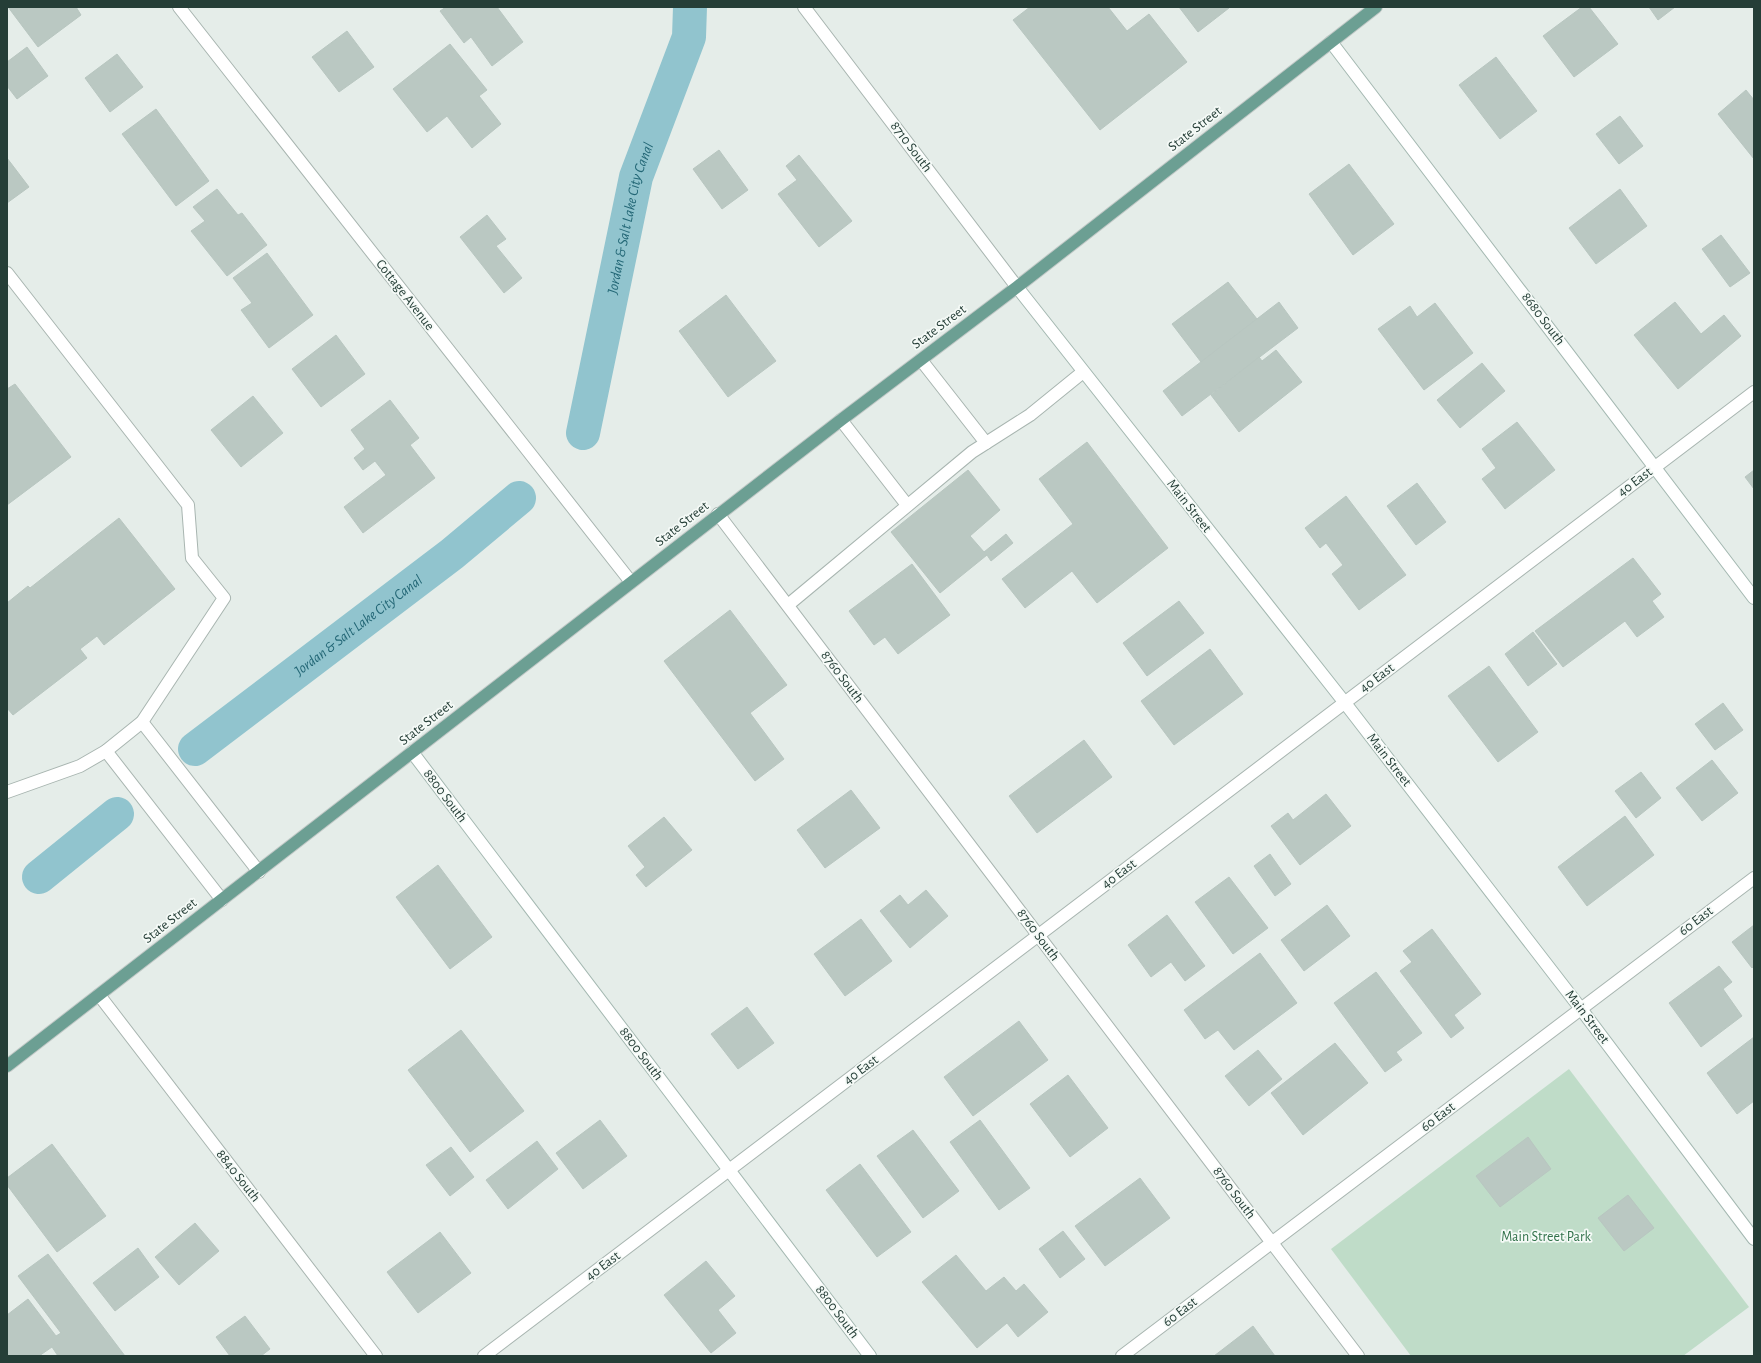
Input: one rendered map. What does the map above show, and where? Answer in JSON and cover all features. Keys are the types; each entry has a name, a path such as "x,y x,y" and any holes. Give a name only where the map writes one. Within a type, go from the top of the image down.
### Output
{"main road":[{"name":"State Street","path":"7,1066 259,872 718,514 1018,287 1376,7"}],"street":[{"name":"Cottage Avenue","path":"179,7 631,582"},
{"name":"8710 South","path":"804,7 1018,287"},
{"name":"8680 South","path":"1332,42 1754,598"},
{"path":"7,273 188,505 192,558 224,598 142,722 106,751 80,766 7,792"},
{"name":"Main Street","path":"1018,287 1083,372 1345,702 1581,1009 1754,1239"},
{"path":"921,360 986,443"},
{"path":"788,605 907,505 986,443 1030,415 1083,372"},
{"name":"40 East","path":"484,1356 1754,392"},
{"path":"841,420 907,505"},
{"name":"8760 South","path":"718,514 1358,1356"},
{"path":"142,722 259,872"},
{"path":"106,751 222,900"},
{"name":"8800 South","path":"412,752 870,1356"},
{"name":"60 East","path":"1122,1356 1754,878"},
{"name":"8840 South","path":"99,995 376,1356"}],"green space":[{"name":"Main Street Park","path":"1569,1069 1749,1307 1683,1356 1411,1356 1331,1249"}],"building":[{"path":"8,7 76,7 81,15 38,47"},
{"path":"446,7 497,7 523,42 492,66 471,37 464,43 440,11"},
{"path":"1030,7 1108,7 1127,31 1149,14 1187,62 1100,130 1013,20"},
{"path":"1179,7 1228,7 1229,8 1198,32"},
{"path":"1582,7 1589,7 1618,44 1574,77 1543,36"},
{"path":"1649,7 1675,7 1658,20"},
{"path":"347,31 374,67 339,92 312,57"},
{"path":"450,44 487,90 479,96 501,124 472,148 447,116 427,132 393,89"},
{"path":"27,47 48,76 17,99 7,86 7,62"},
{"path":"117,54 143,87 110,112 85,78"},
{"path":"1496,57 1537,111 1500,139 1459,85"},
{"path":"1746,90 1754,100 1754,159 1718,114"},
{"path":"156,109 209,181 176,206 122,134"},
{"path":"1620,116 1643,146 1619,164 1596,134"},
{"path":"719,150 748,190 722,209 693,169"},
{"path":"799,155 852,221 819,247 778,194 797,180 786,166"},
{"path":"7,158 29,187 7,203"},
{"path":"1349,164 1394,224 1353,255 1309,194"},
{"path":"217,189 238,215 242,213 267,245 227,276 191,231 205,221 193,207"},
{"path":"1620,189 1647,226 1596,264 1569,228"},
{"path":"487,215 506,239 496,246 522,278 504,293 460,237"},
{"path":"1721,235 1750,273 1730,287 1702,249"},
{"path":"267,253 313,315 269,348 241,310 252,303 233,278"},
{"path":"1228,282 1257,319 1201,362 1172,324"},
{"path":"726,295 776,361 728,397 679,331"},
{"path":"1279,302 1298,328 1182,416 1163,391"},
{"path":"1675,302 1701,334 1724,315 1741,336 1678,389 1634,335"},
{"path":"1435,303 1473,353 1424,390 1378,329 1410,306 1417,317"},
{"path":"336,335 365,374 321,407 292,369"},
{"path":"1276,350 1302,382 1239,432 1211,395 1259,357 1262,361"},
{"path":"1482,363 1505,391 1460,428 1437,400"},
{"path":"15,384 71,457 7,505 7,389"},
{"path":"253,396 283,433 241,467 211,430"},
{"path":"390,400 419,438 410,445 435,478 363,533 344,507 386,475 375,461 363,470 354,458 365,449 351,430"},
{"path":"1517,422 1555,470 1505,509 1482,479 1496,468 1482,449"},
{"path":"1087,442 1168,548 1097,603 1072,571 1025,608 1002,579 1073,524 1039,479"},
{"path":"968,470 1000,510 970,536 984,552 1006,534 1013,543 991,561 987,555 940,593 891,532"},
{"path":"1754,470 1754,489 1745,477"},
{"path":"1417,483 1446,522 1416,545 1387,506"},
{"path":"1346,496 1406,575 1359,610 1332,574 1343,565 1326,543 1320,548 1305,528"},
{"path":"119,518 175,589 104,645 97,636 80,649 87,658 13,715 7,708 7,603 28,586 30,588"},
{"path":"1633,558 1661,594 1652,601 1664,617 1637,637 1625,621 1563,667 1535,631"},
{"path":"912,564 950,615 898,654 885,637 874,645 849,611"},
{"path":"1179,601 1204,633 1147,676 1123,643"},
{"path":"730,610 787,685 750,713 784,759 755,781 664,661"},
{"path":"1533,632 1557,664 1528,686 1505,654"},
{"path":"1210,649 1243,694 1174,745 1141,701"},
{"path":"1489,666 1538,732 1498,762 1448,696"},
{"path":"1723,703 1743,730 1715,750 1695,724"},
{"path":"1084,740 1112,777 1037,833 1009,796"},
{"path":"1712,760 1738,793 1702,821 1676,788"},
{"path":"1641,772 1661,798 1636,818 1615,791"},
{"path":"851,790 880,828 825,868 797,830"},
{"path":"1326,794 1351,826 1300,865 1271,826 1288,813 1293,820"},
{"path":"1625,816 1654,855 1587,906 1558,867"},
{"path":"664,817 692,850 646,887 636,875 645,867 628,846"},
{"path":"1270,854 1291,884 1275,896 1254,866"},
{"path":"438,865 492,937 450,969 396,897"},
{"path":"1229,877 1268,928 1233,954 1195,902"},
{"path":"926,890 948,916 910,948 880,911 900,895 908,905"},
{"path":"1327,905 1350,936 1304,971 1281,940"},
{"path":"1167,915 1205,966 1185,981 1171,962 1151,977 1128,945"},
{"path":"861,919 892,961 845,996 814,954"},
{"path":"1754,925 1754,966 1752,968 1732,942"},
{"path":"1432,929 1481,994 1454,1015 1464,1028 1451,1038 1400,971 1412,962 1403,951"},
{"path":"1260,953 1297,1003 1234,1050 1218,1030 1205,1039 1184,1010"},
{"path":"1719,966 1732,982 1723,989 1742,1016 1701,1047 1669,1003"},
{"path":"1376,972 1422,1033 1396,1052 1402,1060 1385,1072 1334,1003"},
{"path":"747,1007 774,1043 738,1069 711,1034"},
{"path":"1019,1021 1048,1060 973,1116 944,1077"},
{"path":"461,1030 524,1111 470,1152 408,1070"},
{"path":"1754,1037 1754,1101 1737,1114 1707,1073"},
{"path":"1335,1043 1368,1083 1303,1135 1271,1093"},
{"path":"1258,1050 1282,1079 1249,1106 1225,1076"},
{"path":"1068,1075 1108,1128 1070,1157 1030,1104"},
{"path":"600,1120 627,1156 583,1189 556,1153"},
{"path":"980,1120 1030,1188 999,1210 950,1142"},
{"path":"913,1130 959,1191 923,1218 877,1156"},
{"path":"1528,1137 1551,1169 1500,1207 1476,1176"},
{"path":"537,1141 558,1169 508,1209 486,1180"},
{"path":"52,1144 106,1216 57,1252 7,1185 7,1178"},
{"path":"451,1147 474,1177 450,1196 426,1165"},
{"path":"860,1164 911,1232 877,1257 826,1190"},
{"path":"1140,1178 1170,1218 1105,1266 1075,1226"},
{"path":"1628,1195 1654,1228 1624,1251 1598,1218"},
{"path":"195,1223 219,1251 179,1285 155,1257"},
{"path":"1063,1231 1085,1259 1060,1278 1039,1249"},
{"path":"440,1232 471,1273 418,1313 387,1272"},
{"path":"138,1248 159,1277 115,1311 93,1283"},
{"path":"48,1254 125,1356 58,1356 52,1347 39,1356 7,1356 7,1315 28,1299 56,1336 61,1333 18,1276"},
{"path":"956,1255 986,1291 1004,1277 1016,1291 1024,1284 1048,1312 1018,1337 1007,1323 977,1348 922,1282"},
{"path":"706,1261 735,1296 718,1310 736,1333 711,1353 664,1295"},
{"path":"245,1316 270,1349 261,1356 230,1356 216,1337"},
{"path":"1253,1326 1275,1356 1214,1356"}],"waterway":[{"name":"Jordan & Salt Lake City Canal","path":"583,433 636,177 689,37 690,7"},
{"name":"Jordan & Salt Lake City Canal","path":"195,749 452,554 519,498"},
{"name":"Jordan & Salt Lake City Canal","path":"39,877 117,814"}]}
